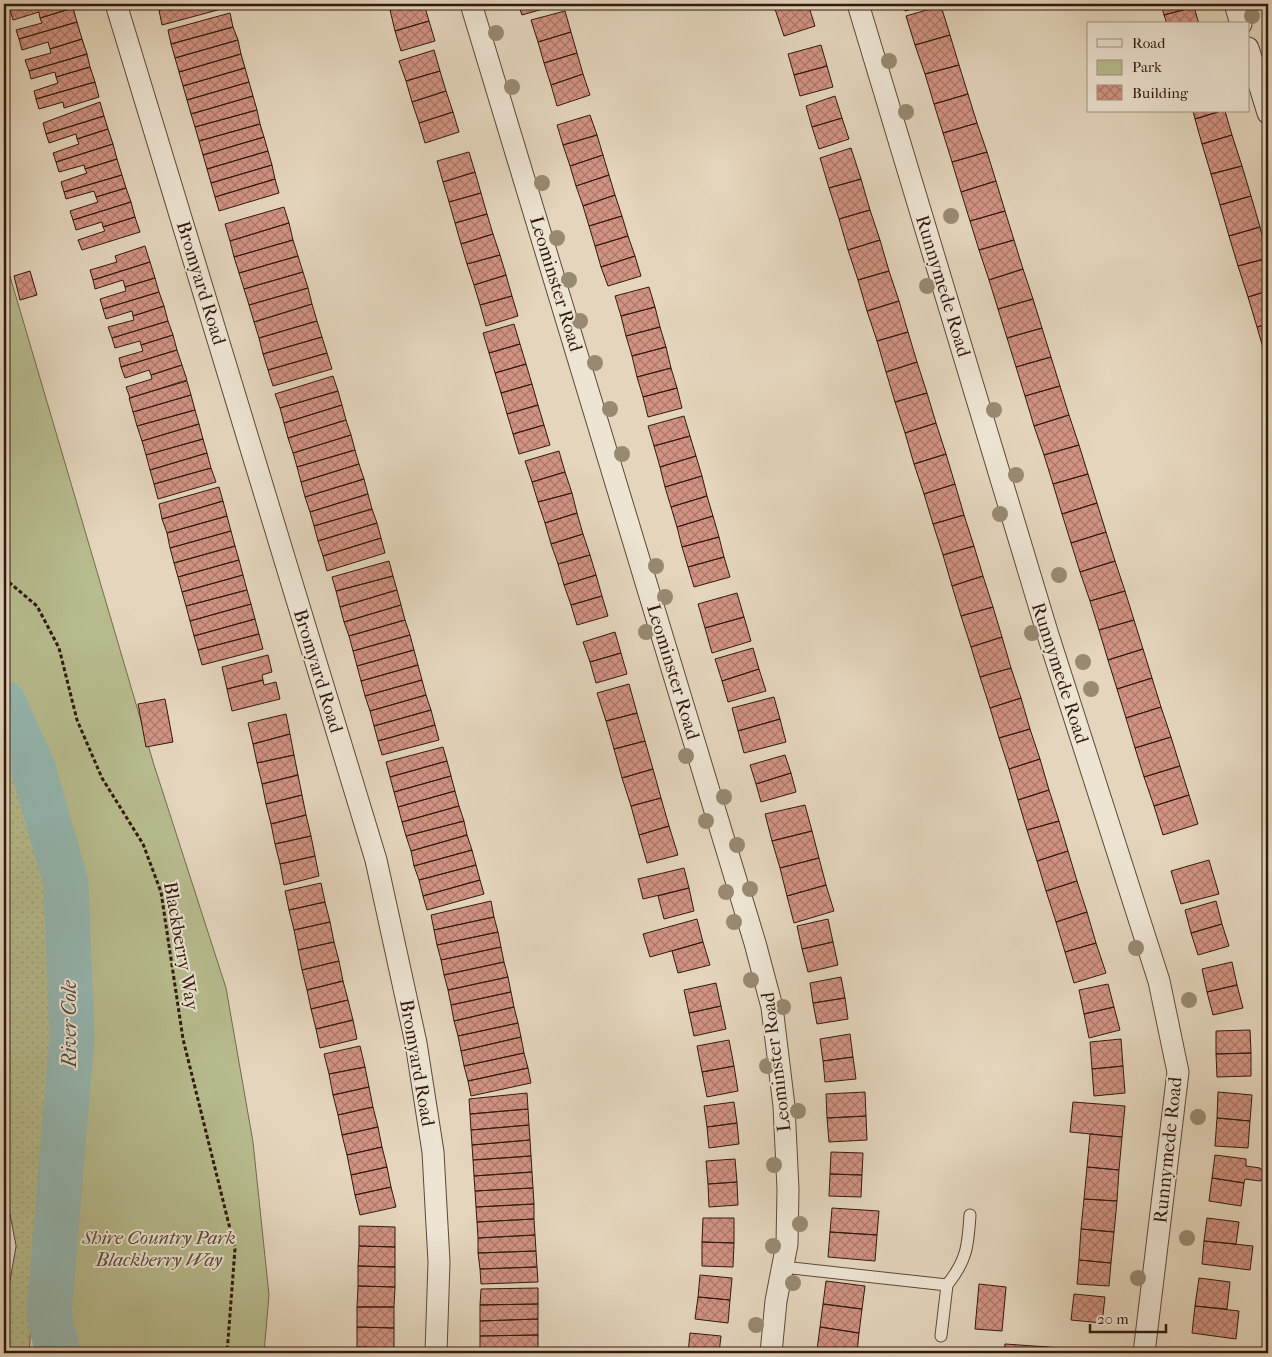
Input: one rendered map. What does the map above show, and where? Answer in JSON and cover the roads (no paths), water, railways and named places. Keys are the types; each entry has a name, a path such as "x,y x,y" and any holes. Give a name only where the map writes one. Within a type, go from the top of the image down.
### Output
{"street":[{"name":"Bromyard Road","path":"116,4 376,860 416,1043 433,1152 439,1262 436,1353"},
{"name":"Leominster Road","path":"471,4 755,943 772,1007 784,1106 788,1189 787,1244 770,1353"},
{"name":"Runnymede Road","path":"858,4 1048,635 1159,981 1178,1072 1144,1353"},
{"path":"1235,4 1240,22"},
{"path":"1250,54 1268,113"}],"lane":[{"path":"941,1336 947,1285 959,1270 967,1253 970,1215"},
{"path":"4,1216 10,1246 4,1280"},
{"path":"782,1267 947,1285"}],"waterway":[{"name":"River Cole","path":"4,703 33,768 66,883 72,1037 49,1315 58,1353"}],"park label":[{"name":"Shire Country Park Blackberry Way","path":"159,1249"}]}
